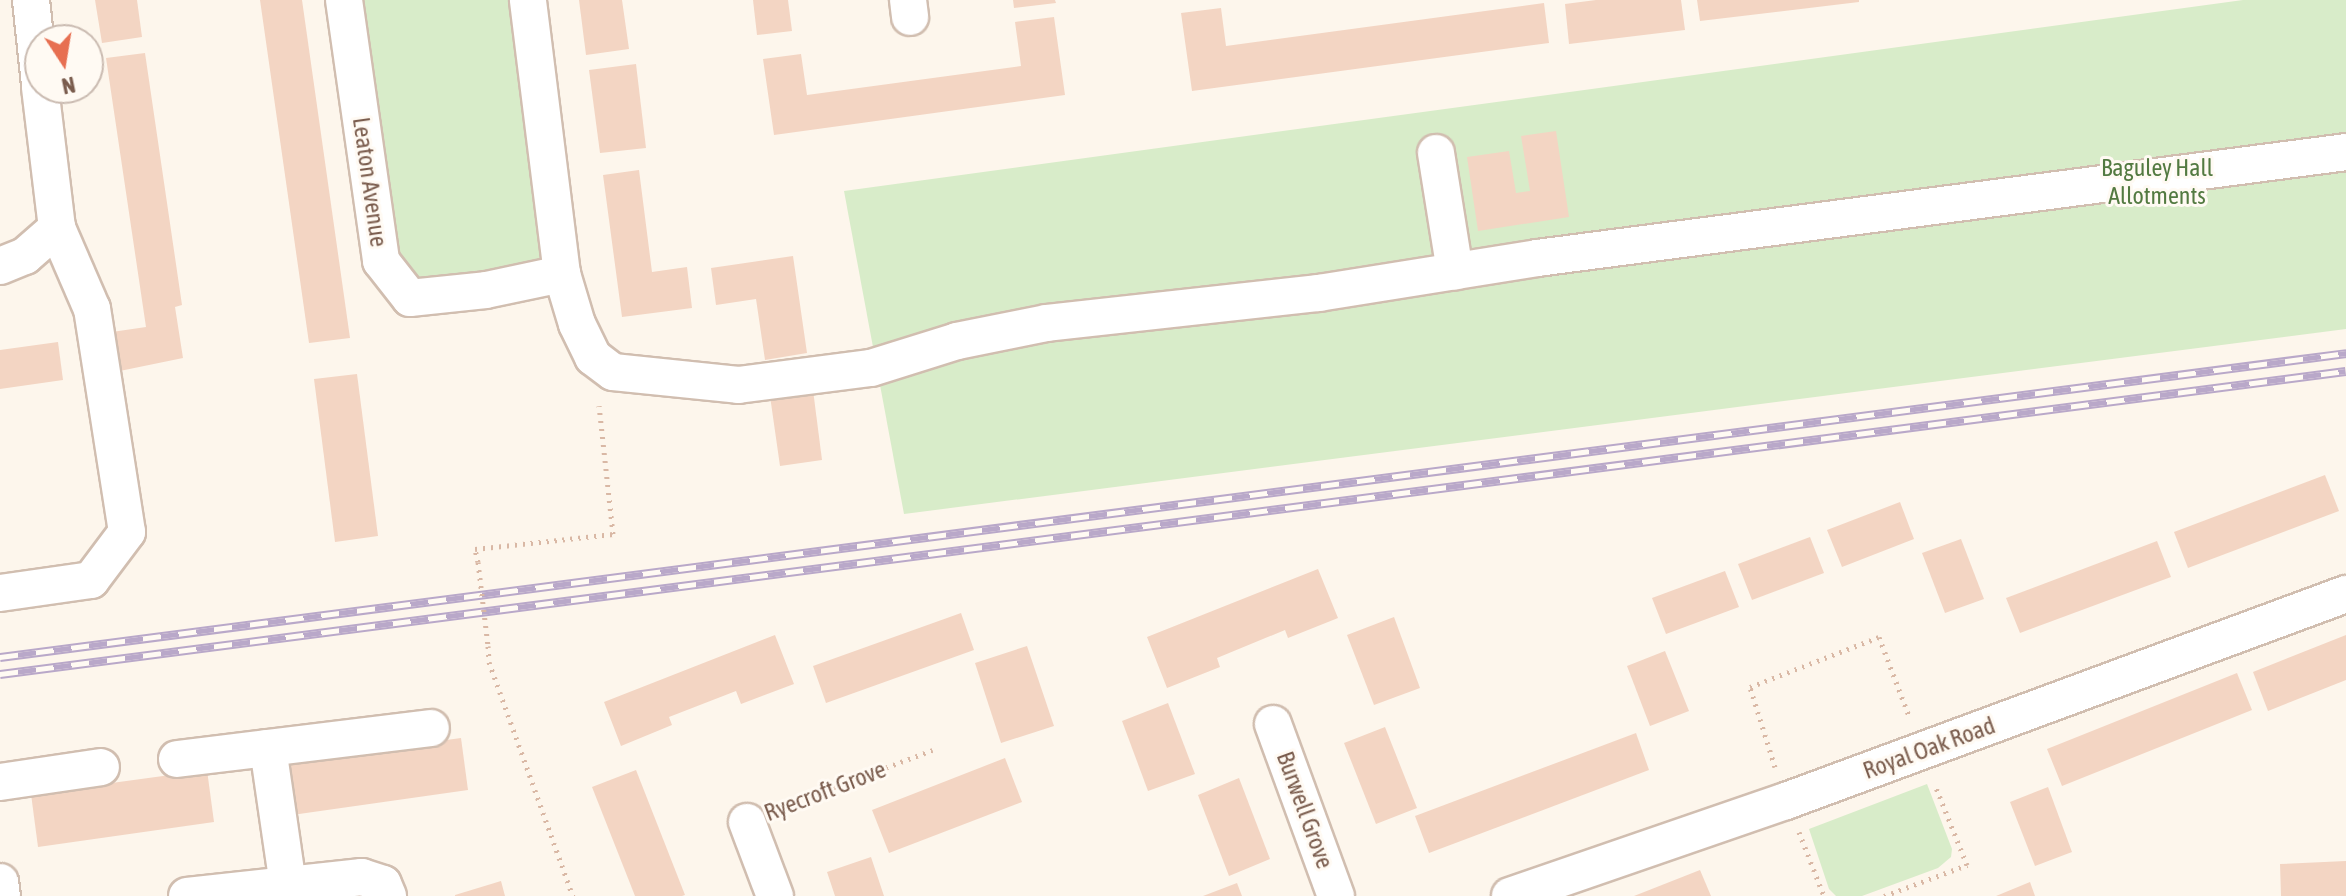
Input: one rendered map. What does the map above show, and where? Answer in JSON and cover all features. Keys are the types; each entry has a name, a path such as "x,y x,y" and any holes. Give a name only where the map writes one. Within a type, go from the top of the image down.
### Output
{"street":[{"path":"31,0 34,24"},
{"name":"Leaton Avenue","path":"344,0 381,261 410,298 486,290 562,274"},
{"path":"528,0 562,274 577,324 593,357 613,372 738,385 871,368 957,341 1047,323 1319,293 1455,271 2346,152"},
{"path":"0,593 91,580 127,532 92,309 57,228 42,104"},
{"path":"1436,153 1455,271"},
{"path":"0,266 25,256 57,228"},
{"name":"Royal Oak Road","path":"1510,896 1786,801 2346,594"},
{"name":"Burwell Grove","path":"1273,724 1336,896"},
{"path":"177,759 431,728"},
{"path":"268,748 288,885"},
{"path":"0,782 101,767"},
{"name":"Ryecroft Grove","path":"747,822 775,896"},
{"path":"187,896 362,877 383,884 388,896"},
{"path":"0,882 2,896"}],"path":[{"path":"573,896 489,662 475,549 613,534 593,357"},
{"path":"1824,896 1786,801 1750,687 1879,637 1967,865 1884,896"},
{"name":"Ryecroft Grove","path":"747,822 933,750"}],"green space":[{"path":"362,0 522,0 549,276 399,284"},
{"name":"Baguley Hall Allotments","path":"2243,0 2346,0 2346,329 904,514 844,191"},
{"path":"1927,784 1952,849 1951,857 1938,868 1862,896 1836,896 1829,889 1809,829"}],"building":[{"path":"95,0 137,0 142,37 104,43 104,24 99,24"},
{"path":"260,0 302,0 350,338 309,343"},
{"path":"579,0 622,0 629,49 586,55"},
{"path":"753,0 788,0 792,31 757,35"},
{"path":"1013,0 1055,0 1056,3 1014,8"},
{"path":"1596,0 1681,0 1685,30 1569,44 1565,4"},
{"path":"1697,0 1859,0 1859,2 1700,21"},
{"path":"1544,3 1549,43 1192,91 1181,13 1221,8 1226,46"},
{"path":"1054,17 1065,95 774,135 763,59 801,54 807,95 1021,66 1015,22"},
{"path":"145,53 182,305 175,307 183,358 110,373 105,333 146,327 106,58"},
{"path":"636,64 646,148 600,153 589,70"},
{"path":"1556,131 1569,217 1478,231 1467,157 1509,151 1516,193 1530,191 1521,136"},
{"path":"639,170 652,272 687,267 692,308 622,317 603,175"},
{"path":"793,256 807,353 765,360 756,299 716,305 711,268"},
{"path":"58,342 63,380 0,389 0,350"},
{"path":"357,374 378,536 335,542 314,379"},
{"path":"813,390 822,460 780,466 770,396"},
{"path":"2325,475 2339,511 2188,568 2174,532"},
{"path":"1900,502 1914,539 1842,567 1827,530"},
{"path":"1810,537 1824,573 1752,600 1738,564"},
{"path":"1961,539 1984,599 1945,613 1922,553"},
{"path":"2157,541 2171,577 2020,633 2006,598"},
{"path":"1318,569 1338,618 1288,638 1285,630 1217,658 1220,667 1167,688 1147,637"},
{"path":"1725,571 1739,607 1666,634 1652,598"},
{"path":"961,613 974,650 826,703 813,666"},
{"path":"1394,617 1420,688 1374,705 1347,635"},
{"path":"775,635 794,684 741,704 736,691 669,717 672,725 621,746 604,702"},
{"path":"2346,635 2346,680 2268,711 2253,672"},
{"path":"1027,646 1054,726 1001,743 975,663"},
{"path":"1665,651 1689,711 1650,726 1627,666"},
{"path":"2237,673 2252,710 2062,786 2047,749"},
{"path":"1168,703 1195,774 1148,791 1122,721"},
{"path":"1385,727 1417,808 1376,824 1344,743"},
{"path":"1636,733 1649,770 1429,853 1415,816"},
{"path":"461,738 468,790 292,815 285,762"},
{"path":"1005,758 1022,802 889,853 872,810"},
{"path":"207,770 214,822 38,847 31,794"},
{"path":"636,770 685,895 635,896 592,787"},
{"path":"1239,778 1270,859 1229,876 1198,795"},
{"path":"2048,787 2072,852 2035,866 2010,802"},
{"path":"871,857 884,896 835,896 827,872"},
{"path":"2346,861 2346,896 2281,896 2280,864"},
{"path":"1700,870 1711,896 1634,896"},
{"path":"501,881 505,896 455,896 455,895"},
{"path":"2030,882 2035,896 1996,896"},
{"path":"1237,883 1242,896 1203,896"}],"railway":[{"path":"0,657 2346,353"},
{"path":"0,674 2346,371"}]}
